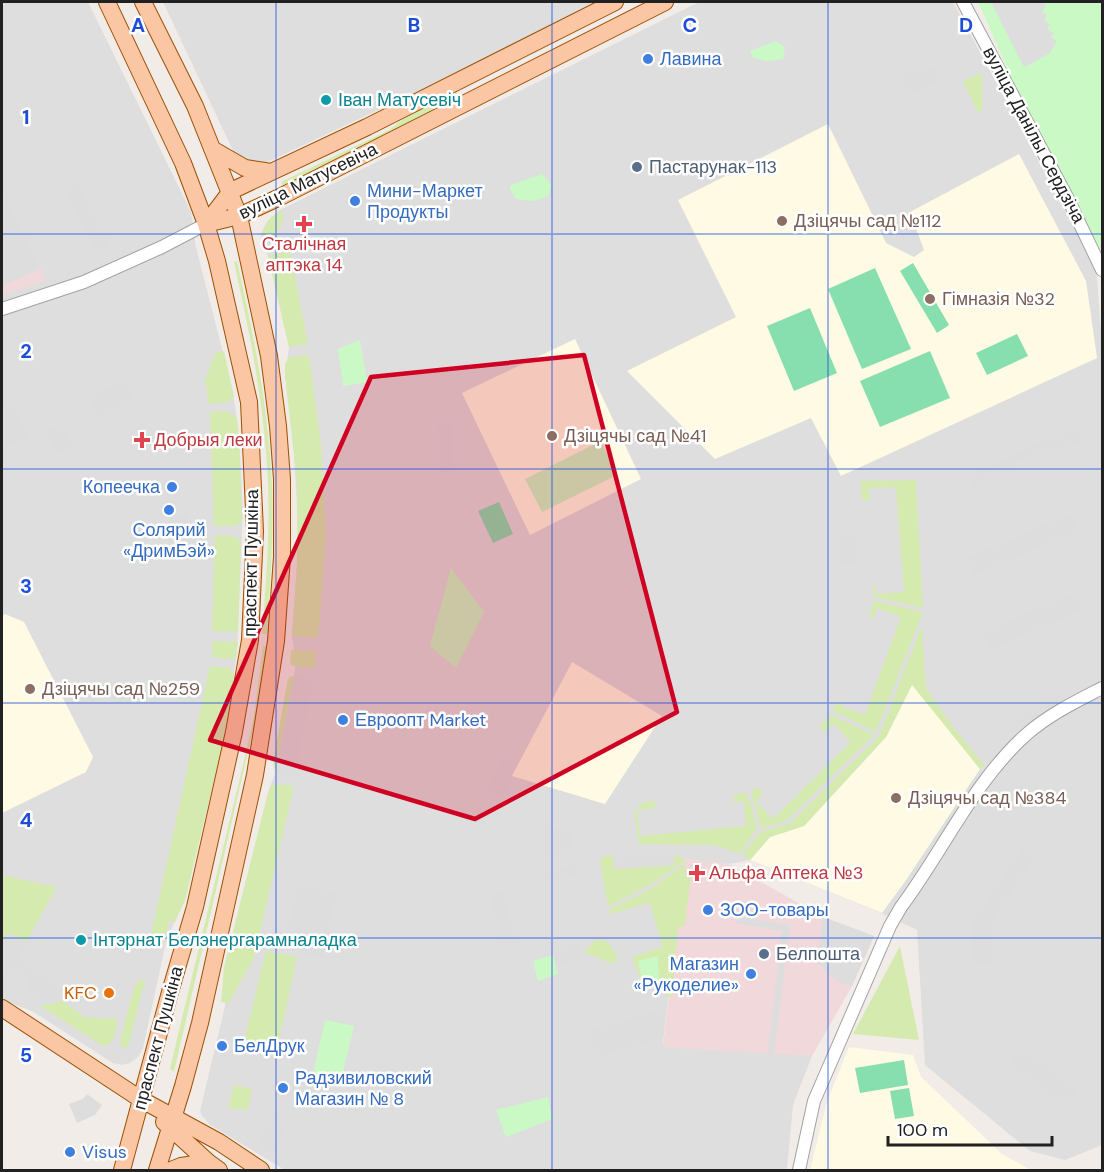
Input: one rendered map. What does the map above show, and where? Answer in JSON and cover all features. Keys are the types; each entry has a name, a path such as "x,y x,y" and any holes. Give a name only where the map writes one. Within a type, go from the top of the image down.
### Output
{"main road":[{"name":"праспект Пушкіна","path":"107,2 183,163 206,224 237,342 249,402 255,531 250,633 234,732 195,907 122,1170"},
{"name":"праспект Пушкіна","path":"143,2 195,106 231,191 239,216 269,356 282,479 282,557 276,641 255,776 200,1023 157,1170"},
{"name":"вуліца Матусевіча","path":"206,224 231,191 521,51 615,2"},
{"name":"вуліца Матусевіча","path":"206,224 239,216 274,200 665,2"},
{"path":"483,93 472,91 473,84 521,51"},
{"path":"212,149 246,168 271,172"},
{"path":"247,252 256,219 274,200"},
{"path":"2,1008 172,1123 214,1166"},
{"path":"172,1123 219,1142 261,1170"},
{"path":"171,1170 181,1166 214,1166"}],"street":[{"name":"вуліца Данілы Сердзіча","path":"963,2 1067,197 1102,270"},
{"path":"2,309 84,282 162,247 206,224"},
{"path":"799,1170 813,1101 890,926 979,791 1009,752 1038,725 1102,688"}],"highlighted area":[{"path":"584,355 677,712 475,819 210,740 371,377"}],"shaded area":[{"path":"2,2 88,2 191,212 196,247 233,392 239,435 243,509 237,654 223,742 185,900 167,938 143,1048 138,1057 122,1065 113,1063 32,1011 2,1000"},
{"path":"163,2 598,2 459,72 259,166 236,157"},
{"path":"699,2 953,2 1096,268 1102,342 1102,1145 1065,1160 1030,1151 925,1065 917,930 750,860 729,864 684,859 663,1043 812,1056 793,1105 787,1170 285,1170 210,1125 200,1111 225,1006 224,968 269,789 277,769 296,664 292,636 297,565 297,507 293,434 285,375 289,347 261,234 278,211"},
{"path":"991,2 1041,2 1046,5 1042,12 1047,15 1044,20 1050,24 1047,29 1054,33 1051,37 1057,41 1049,54 1024,67"},
{"path":"913,68 917,75 933,68 940,80 913,92 893,77"},
{"name":"Гімназія №32","path":"828,124 886,243 914,257 924,250 910,212 1019,154 1086,281 1097,358 841,476 811,418 715,459 627,371 736,317 678,200"},
{"path":"77,180 111,245 97,252 63,189"},
{"path":"2,186 46,281 2,295"},
{"path":"2,186 40,269 2,286"},
{"name":"Дзіцячы сад №41","path":"575,339 641,479 530,535 462,393"},
{"path":"124,381 134,401 98,419 88,396"},
{"path":"13,404 28,437 4,447 2,409"},
{"path":"438,422 452,422 454,468 440,468"},
{"path":"62,425 72,447 55,455 45,432"},
{"path":"1076,427 1082,440 1046,456 1043,451 988,475 990,481 973,488 968,476"},
{"path":"187,513 197,536 196,546 168,542 165,535 157,539 152,529"},
{"path":"1070,514 1077,531 975,575 968,558"},
{"path":"855,534 857,563 840,565 838,535"},
{"path":"1076,592 1083,609 991,649 983,632"},
{"name":"Дзіцячы сад №259","path":"5,614 24,622 93,757 86,772 2,813 2,616"},
{"path":"572,662 662,716 605,804 512,776"},
{"path":"294,676 313,680 294,777 275,773"},
{"name":"Дзіцячы сад №384","path":"912,684 980,769 882,913 750,860 770,837 804,826 886,737"},
{"path":"1063,689 1068,696 1022,727 1016,720"},
{"path":"503,758 512,763 509,798 488,791"},
{"path":"544,826 570,831 573,852 542,858"},
{"path":"1022,849 1035,857 992,921 993,964 973,965 972,924"},
{"path":"674,856 674,865 614,869 613,858"},
{"path":"684,859 729,864 823,917 874,936 852,986 812,1056 663,1047"},
{"path":"577,864 578,874 545,884 542,874"},
{"path":"299,884 337,893 322,958 283,949"},
{"path":"503,890 515,942 504,945 490,892"},
{"path":"737,916 790,925 774,1053 768,1053 782,931 736,923"},
{"path":"823,917 874,936 852,986 838,982 817,963"},
{"path":"9,933 27,945 19,959 62,989 59,999 43,1002 27,991 31,980 13,967 2,978 2,943"},
{"path":"578,943 582,958 557,965 553,950"},
{"path":"665,1009 662,1038 601,1056 583,1033"},
{"path":"849,1047 913,1055 921,1077 1002,1154 1031,1170 810,1170 827,1102"},
{"path":"1023,1047 1077,1091 1064,1106 1010,1062"},
{"path":"87,1094 102,1105 95,1115 77,1123 69,1104 83,1099"},
{"path":"269,1117 286,1125 272,1155 256,1147"}],"green space":[{"path":"978,2 1102,2 1102,252 1016,88"},
{"path":"776,41 785,47 783,59 767,61 753,58 750,51"},
{"path":"982,73 982,110 978,113 963,81"},
{"path":"456,91 461,98 284,187 281,182 389,130 414,111"},
{"path":"542,174 551,184 548,196 534,201 516,199 509,186"},
{"path":"282,210 284,218 278,230 271,240 263,244 262,238 266,224"},
{"path":"290,251 308,344 289,347 268,256"},
{"path":"237,261 260,374 268,430 272,524 267,634 262,634 268,538 267,466 256,374 234,262"},
{"path":"913,263 949,325 937,333 900,271"},
{"path":"875,268 911,349 862,369 828,289"},
{"path":"810,308 837,373 794,391 767,326"},
{"path":"1017,334 1028,356 987,375 976,353"},
{"path":"360,340 367,382 343,386 338,349"},
{"path":"224,351 234,397 228,402 209,404 205,381 215,353"},
{"path":"930,351 950,398 880,427 860,381"},
{"path":"309,355 321,444 326,535 318,638 292,636 297,565 297,483 285,364 289,357"},
{"path":"226,411 237,418 242,521 235,526 214,526 210,412"},
{"path":"601,441 617,475 542,512 525,479"},
{"path":"916,480 923,608 874,597 873,583 876,594 904,592 896,487 869,488 870,500 862,500 860,481"},
{"path":"499,502 513,534 493,543 478,511"},
{"path":"215,535 235,536 241,543 238,632 212,631"},
{"path":"451,568 484,612 456,668 430,646"},
{"path":"874,601 923,612 876,732 833,711 836,702 842,703 842,707 865,715 901,617 877,608 873,618 869,617"},
{"path":"922,625 926,688 950,723 985,766 980,769 912,685 886,737 804,826 770,837 750,860 742,855 761,831 789,824 879,736"},
{"path":"213,641 238,642 235,658 212,657"},
{"path":"263,645 266,647 256,717 174,1072 170,1069 254,716"},
{"path":"291,650 316,651 315,668 290,664"},
{"path":"210,666 229,668 234,676 223,742 185,900 175,922 169,921 164,943 150,940"},
{"path":"294,676 275,773 273,763 287,683 289,677"},
{"path":"831,715 874,735 786,821 761,828 751,792 756,787 763,793 756,802 773,819 851,742 834,724 824,732 819,726"},
{"path":"274,784 294,786 254,958 229,1003 221,1002 224,968 269,789"},
{"path":"746,793 757,828 742,851 737,853 715,845 639,844 634,812 644,802 655,801 655,808 637,810 640,836 746,826 744,801 734,802 734,794"},
{"path":"613,855 614,869 674,865 674,856 680,856 687,862 681,863 653,883 608,907 600,861 604,856"},
{"path":"682,865 686,865 685,876 691,876 685,926 678,927 672,998 641,980 632,957 663,947 650,903 610,914 609,910 655,886"},
{"path":"2,875 57,887 26,942 9,933 2,943"},
{"path":"598,939 608,942 618,957 614,964 583,952"},
{"path":"900,946 919,1040 853,1034"},
{"path":"266,951 297,957 276,1054 243,1046"},
{"path":"553,955 558,974 538,981 533,961"},
{"path":"658,956 659,983 641,975 638,961"},
{"path":"145,979 128,1048 122,1047 120,1042 134,987"},
{"path":"62,1001 84,1017 117,1019 115,1034 110,1043 107,1046 100,1044 40,1006"},
{"path":"325,1020 354,1026 340,1085 310,1087"},
{"path":"904,1060 908,1085 860,1093 855,1068"},
{"path":"234,1085 252,1089 248,1110 228,1108"},
{"path":"909,1088 914,1116 895,1119 890,1091"},
{"path":"548,1097 552,1119 506,1137 496,1110"}],"place":[{"name":"Лавина","path":"648,59"},
{"name":"Іван Матусевіч","path":"326,100"},
{"name":"Пастарунак-113","path":"637,167"},
{"name":"Мини-Маркет Продукты","path":"355,201"},
{"name":"Дзіцячы сад №112","path":"782,221"},
{"name":"Сталічная аптэка 14","path":"304,224"},
{"name":"Гімназія №32","path":"930,299"},
{"name":"Дзіцячы сад №41","path":"552,436"},
{"name":"Добрыя леки","path":"142,440"},
{"name":"Копеечка","path":"172,487"},
{"name":"Солярий «ДримБэй»","path":"169,510"},
{"name":"Дзіцячы сад №259","path":"30,689"},
{"name":"Евроопт Market","path":"343,720"},
{"name":"Дзіцячы сад №384","path":"896,798"},
{"name":"Альфа Аптека №3","path":"697,873"},
{"name":"ЗОО-товары","path":"708,910"},
{"name":"Інтэрнат Белэнергарамналадка","path":"81,940"},
{"name":"Белпошта","path":"764,954"},
{"name":"Магазин «Рукоделие»","path":"751,974"},
{"name":"KFC","path":"109,993"},
{"name":"БелДрук","path":"222,1046"},
{"name":"Радзивиловский Магазин № 8","path":"283,1088"},
{"name":"Visus","path":"70,1152"}]}
